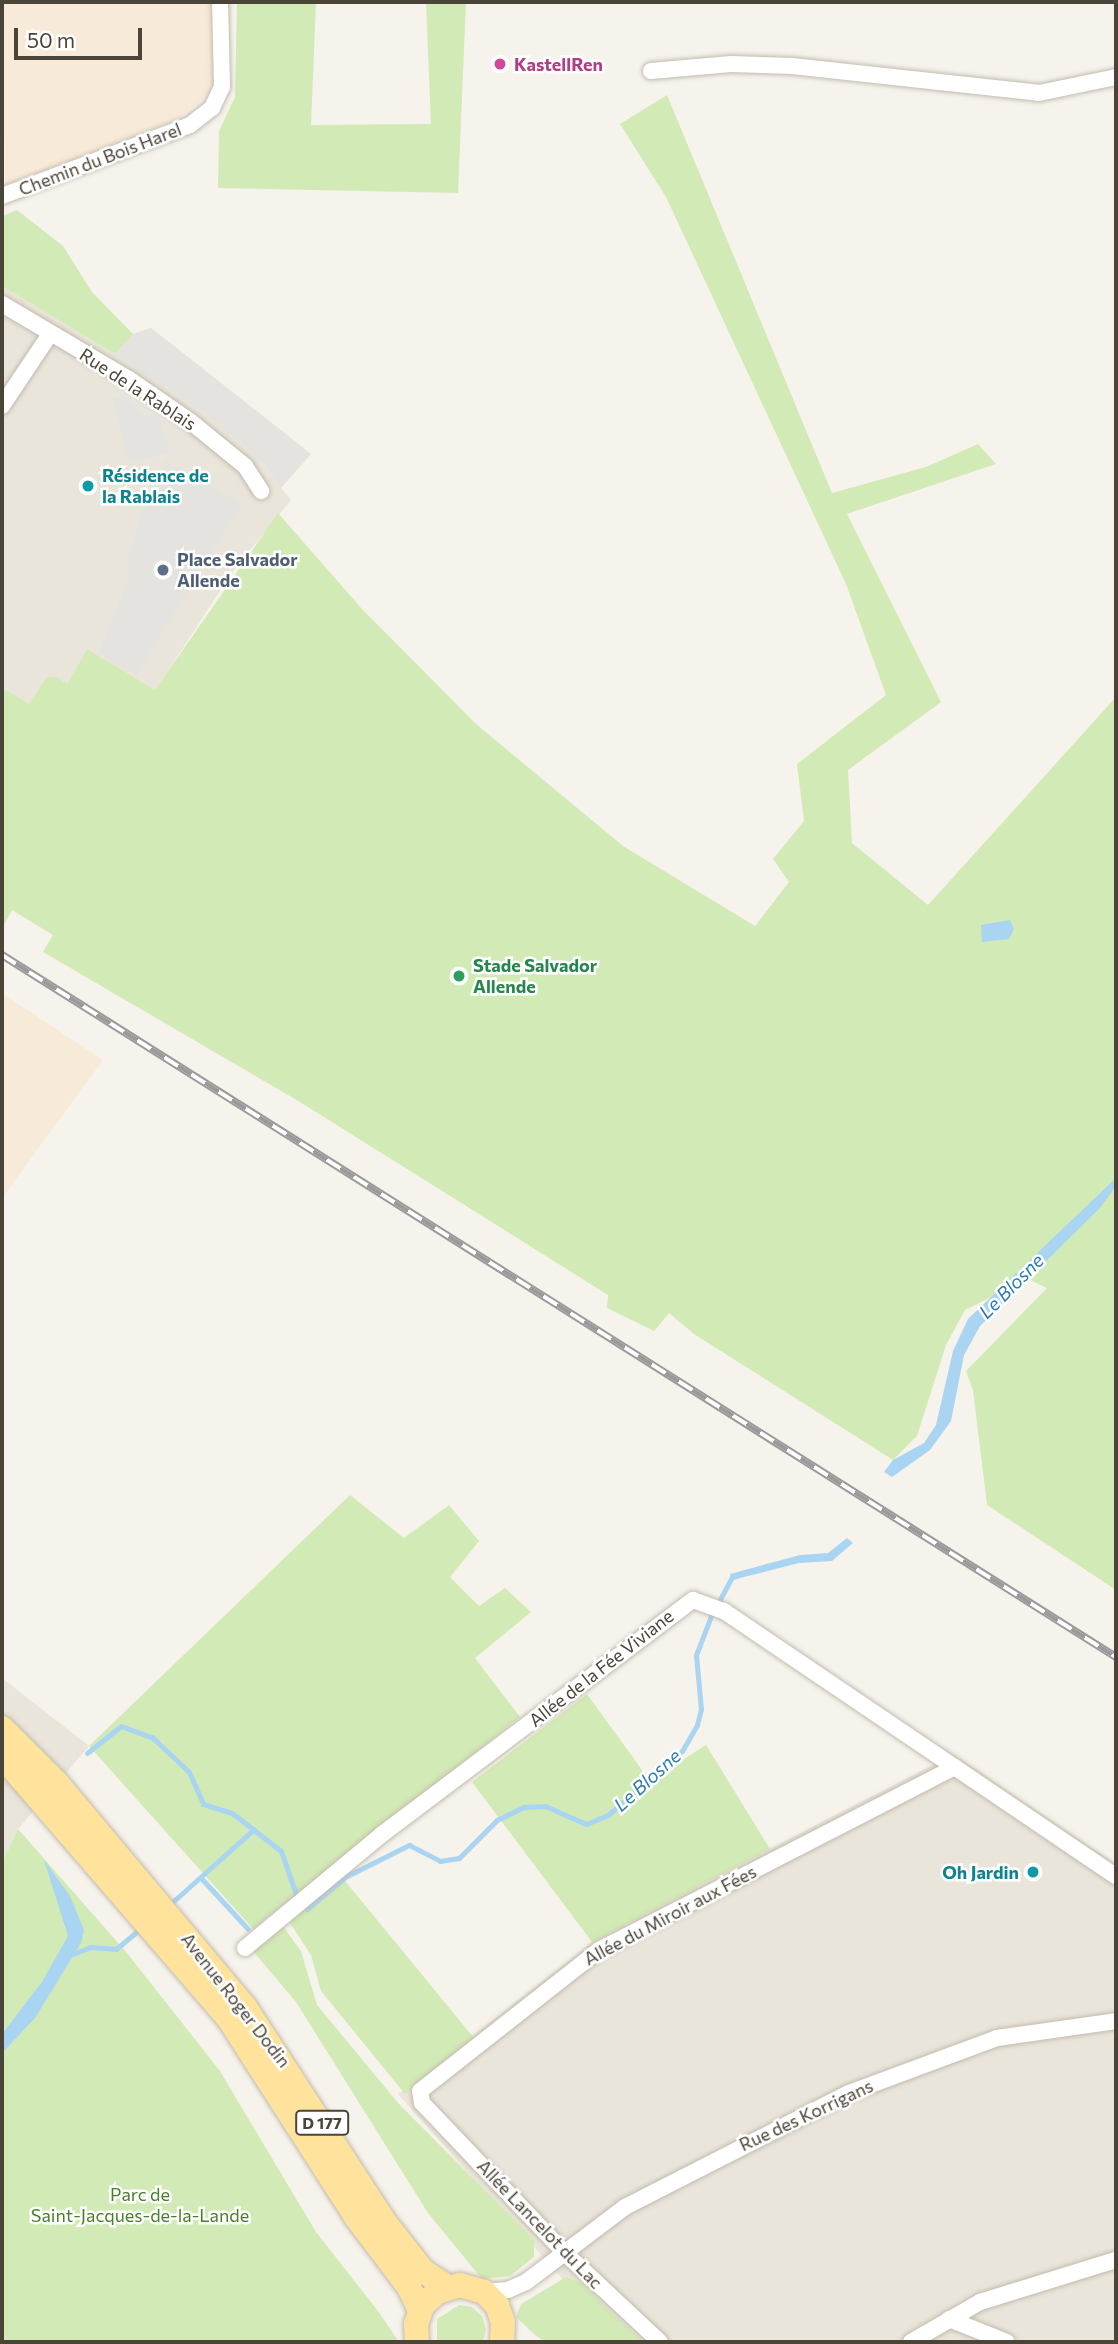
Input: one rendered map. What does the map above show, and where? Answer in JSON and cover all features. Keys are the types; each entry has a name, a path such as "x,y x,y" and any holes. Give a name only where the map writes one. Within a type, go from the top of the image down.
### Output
{"main road":[{"name":"Avenue Roger Dodin","path":"2,1728 194,1960 276,2048 386,2224 423,2271 448,2287"},
{"name":"Avenue Roger Dodin","path":"2,1756 105,1855"},
{"name":"Avenue Roger Dodin","path":"194,1960 262,2063 356,2217 409,2287 420,2311"},
{"path":"416,2341 420,2311 431,2296 448,2287 467,2286 484,2292 497,2305 503,2332"}],"street":[{"name":"Chemin du Bois Harel","path":"2,196 190,125 212,108 222,87 220,2"},
{"path":"651,71 731,64 792,66 1039,93 1116,77"},
{"name":"Rue de la Rablais","path":"2,304 129,379 191,422 245,466 261,491"},
{"path":"2,406 50,334"},
{"name":"Allée de la Fée Viviane","path":"246,1948 381,1835 672,1612 693,1600 724,1611 1116,1876"},
{"name":"Allée du Miroir aux Fées","path":"422,2103 422,2085 599,1950 955,1768"},
{"name":"Rue des Korrigans","path":"484,2292 508,2290 526,2282 625,2207 849,2092 997,2038 1116,2021"},
{"name":"Allée Lancelot du Lac","path":"422,2103 566,2254 660,2342"},
{"path":"911,2342 980,2302 1116,2260"},
{"name":"Rue des Korrigans","path":"503,2332 513,2298 526,2282"},
{"path":"949,2319 1007,2342"}],"shaded area":[{"path":"2,2 211,2 214,89 179,118 5,185"},
{"path":"2,286 115,354 133,334 151,328 311,454 281,488 291,500 233,571 155,691 87,649 67,684 29,704 2,687"},
{"path":"151,328 311,454 281,488 263,462 207,414 115,354 133,334"},
{"path":"125,396 145,417 158,414 170,453 130,463 112,399"},
{"name":"Place Salvador Allende","path":"164,459 242,504 136,675 99,653 129,578 127,561 142,510"},
{"path":"2,993 103,1060 2,1198"},
{"path":"2,1678 89,1746 18,1829 2,1863"},
{"path":"954,1754 1116,1864 1116,2342 549,2342 567,2284 398,2094 600,1936"}],"green space":[{"path":"237,2 316,2 311,125 431,124 426,2 466,2 458,193 218,188 219,131 235,97"},
{"name":"Stade Salvador Allende","path":"667,95 832,493 926,467 978,444 996,464 847,514 941,702 848,770 852,843 928,905 1116,697 1116,1590 987,1505 973,1390 966,1371 1047,1288 1028,1279 965,1310 946,1345 917,1436 893,1460 694,1334 669,1313 654,1331 607,1308 608,1295 300,1102 43,952 53,935 12,910 2,929 2,687 29,704 46,678 56,677 67,684 87,649 155,690 278,513 362,609 476,724 623,846 755,926 789,882 773,859 804,821 797,764 886,695 846,584 666,197 620,124"},
{"path":"17,210 63,246 92,292 133,334 115,354 2,286 2,216"},
{"path":"350,1495 404,1538 449,1505 479,1541 450,1577 479,1606 505,1588 531,1612 475,1658 520,1717 253,1929 89,1746"},
{"path":"587,1694 650,1781 706,1745 770,1849 592,1942 472,1782"},
{"name":"Parc de Saint-Jacques-de-la-Lande","path":"18,1829 127,1953 220,2071 316,2232 378,2311 397,2339 394,2342 2,2342 2,1863"},
{"path":"341,1876 474,2038 405,2094 321,1991 311,1955 288,1920"},
{"path":"282,1925 301,1951 317,2005 399,2104 534,2240 534,2257 510,2276 482,2279 428,2213 296,2002 253,1951"},
{"path":"566,2277 593,2287 594,2296 643,2342 545,2342 535,2335 516,2317 521,2304"},
{"path":"459,2305 472,2307 482,2316 486,2329 483,2342 437,2342 437,2319"}],"water":[{"path":"1010,920 1014,929 1009,939 982,942 981,925"},
{"path":"1116,1178 1116,1186 1100,1208 980,1326 964,1355 951,1421 930,1450 892,1477 884,1472 893,1460 924,1443 936,1425 953,1351 968,1319"},
{"path":"847,1538 853,1543 832,1561 799,1563 732,1580 730,1574 800,1555 828,1553"},
{"path":"44,1860 70,1896 84,1930 81,1943 35,2018 2,2053 2,2034 42,1982 68,1936"}],"waterway":[{"name":"Le Blosne","path":"307,1909 345,1877 409,1845 440,1861 459,1858 497,1820 524,1807 545,1806 586,1824 608,1815 682,1751 697,1725 701,1709 696,1655 711,1616 732,1577 737,1576"},
{"name":"Le Blosne","path":"87,1753 121,1726 152,1737 189,1772 203,1804 232,1813 281,1851 296,1894"},
{"name":"Le Blosne","path":"168,1906 254,1829"},
{"name":"Le Blosne","path":"201,1878 248,1929"},
{"name":"Le Blosne","path":"73,1954 90,1947 116,1949 141,1928"}],"railway":[{"path":"2,955 1116,1657"}],"place":[{"name":"KastellRen","path":"500,64"},
{"name":"Résidence de la Rablais","path":"88,486"},
{"name":"Place Salvador Allende","path":"163,570"},
{"name":"Stade Salvador Allende","path":"459,976"},
{"name":"Oh Jardin","path":"1033,1872"}]}
